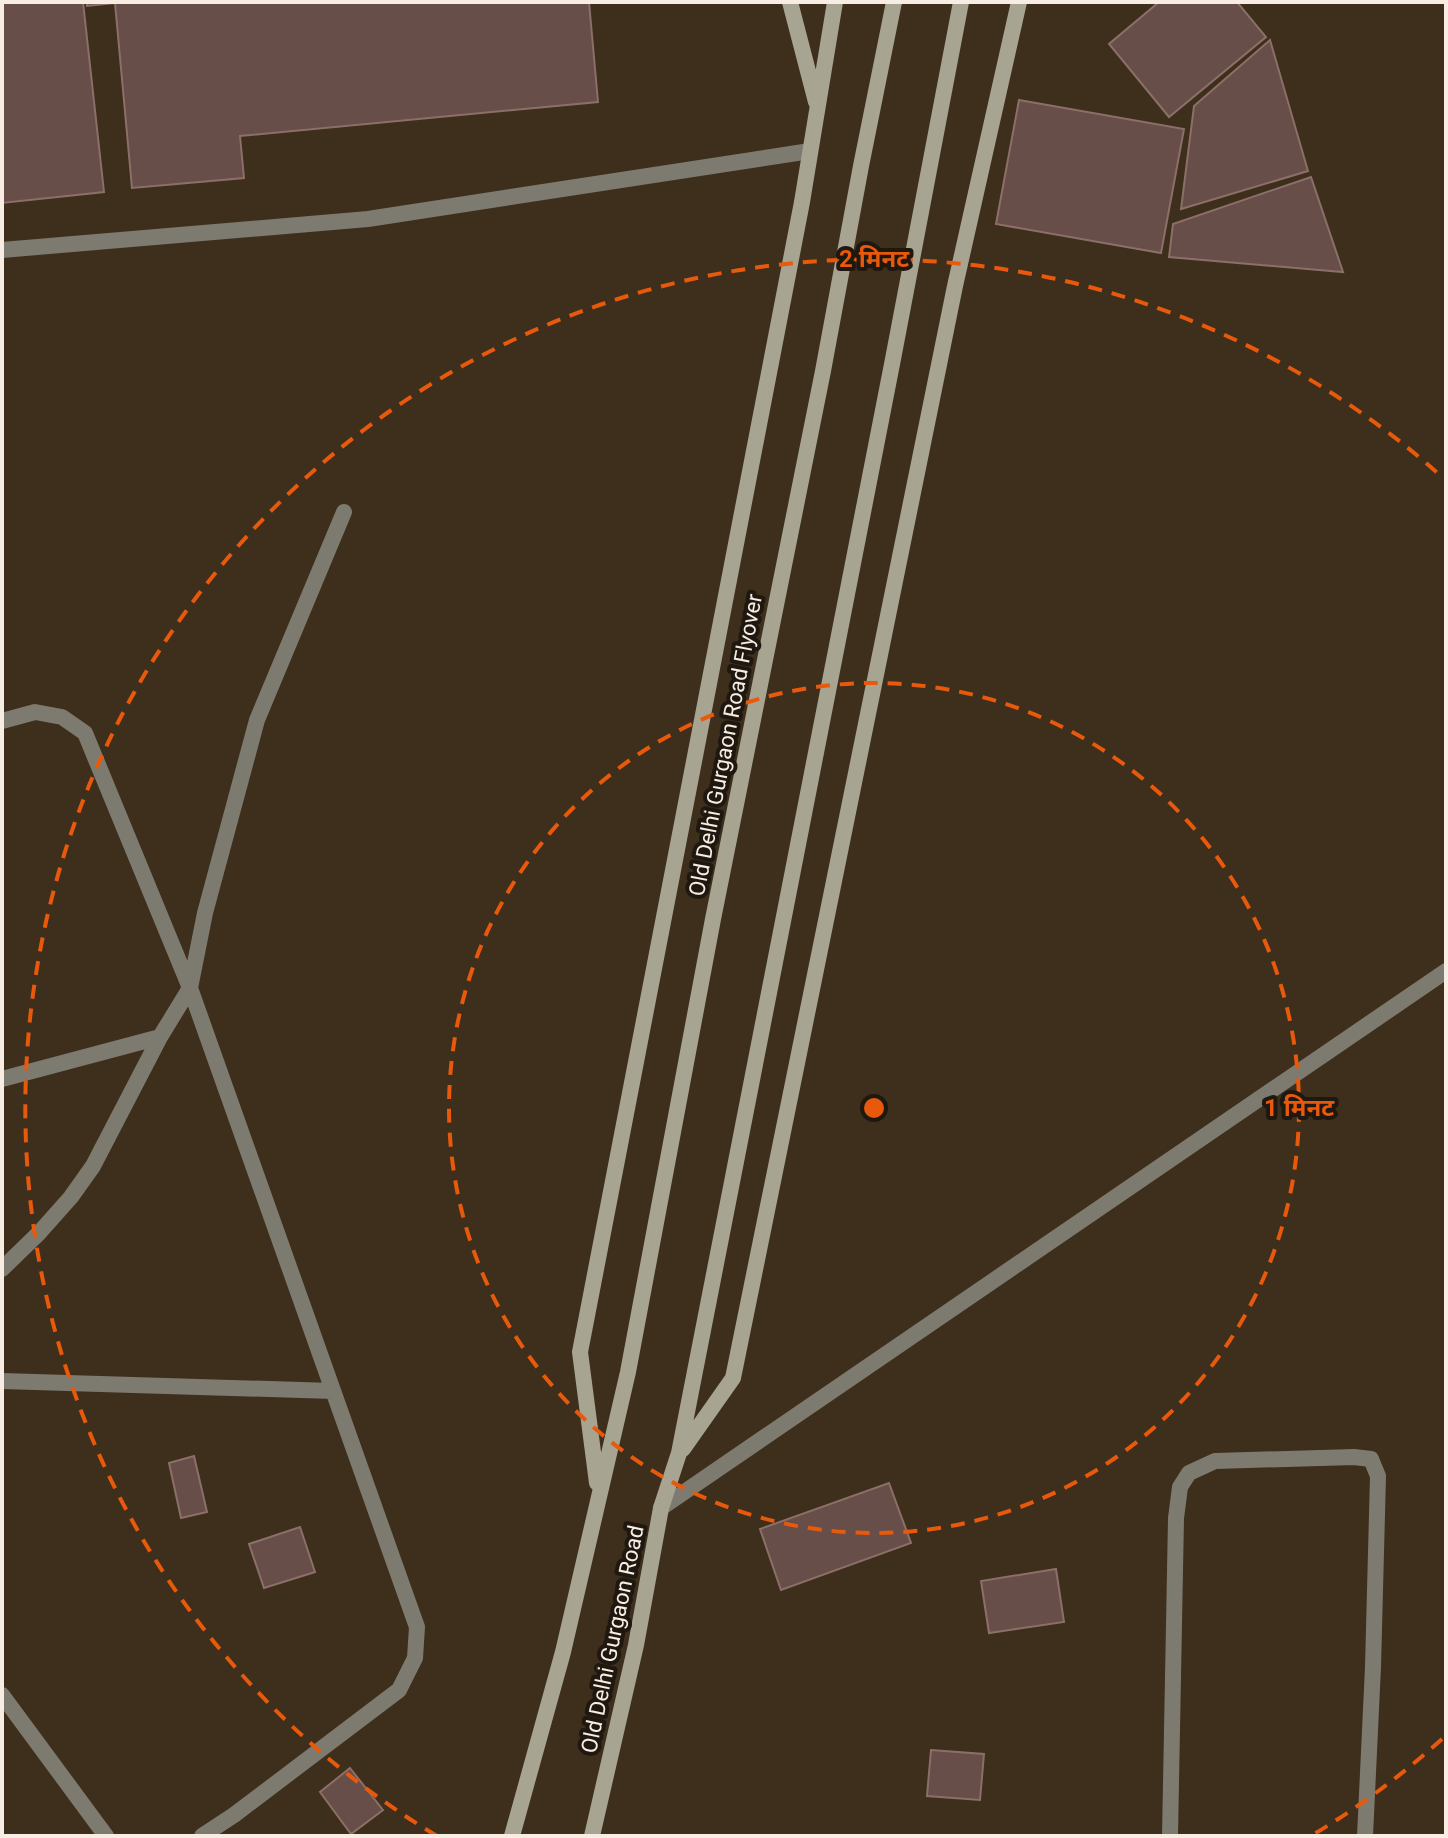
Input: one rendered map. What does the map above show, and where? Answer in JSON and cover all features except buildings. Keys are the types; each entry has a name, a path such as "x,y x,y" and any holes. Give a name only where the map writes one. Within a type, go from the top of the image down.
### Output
{"main road":[{"path":"790,2 818,107"},
{"path":"599,1496 580,1352 802,202 835,2"},
{"name":"Old Delhi Gurgaon Road Flyover","path":"599,1496 628,1372 716,903 894,2"},
{"path":"679,1453 961,2"},
{"path":"679,1453 733,1378 955,286 1019,2"},
{"path":"1012,30 1033,2"},
{"name":"Old Delhi Gurgaon Road","path":"592,1836 636,1645 661,1508 679,1453"},
{"name":"Old Delhi Gurgaon Road","path":"512,1836 563,1652 599,1496"}],"street":[{"path":"2,250 368,219 810,151"},
{"path":"2,1269 71,1197 93,1166 160,1037 190,988 205,913 257,720 344,512"},
{"path":"2,721 35,712 62,717 85,733 190,988 417,1627 415,1658 399,1690 202,1836"},
{"path":"661,1508 1446,971"},
{"path":"2,1079 160,1037"},
{"path":"2,1381 333,1391"},
{"path":"1170,1836 1176,1518 1180,1487 1189,1473 1215,1461 1354,1457 1371,1459 1378,1476 1365,1836"},
{"path":"2,1695 106,1836"}]}
